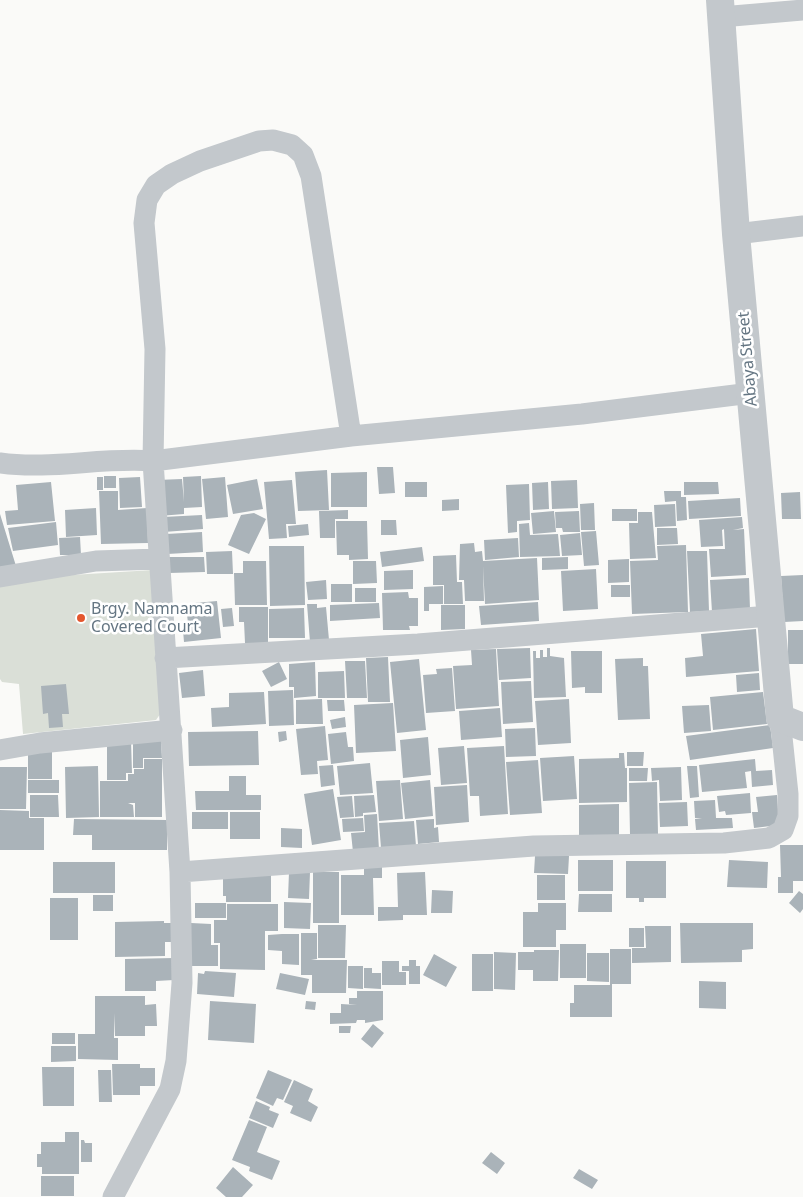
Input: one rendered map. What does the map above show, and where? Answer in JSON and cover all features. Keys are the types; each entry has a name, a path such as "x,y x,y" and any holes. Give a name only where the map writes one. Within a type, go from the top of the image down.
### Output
{"street":[{"path":"720,8 803,10"},
{"name":"Abaya Street","path":"180,872 534,846 724,843 769,838 783,830 788,816 792,723 770,616 736,234 720,8"},
{"path":"113,1197 170,1089 176,1062 182,983 180,872 153,462 155,349 144,223 146,200 156,185 172,174 200,161 259,142 273,140 292,145 302,155 311,176 351,436"},
{"path":"736,234 803,226"},
{"path":"0,463 30,466 131,460 153,462 351,436 582,414 751,393"},
{"path":"0,577 96,561 159,559"},
{"path":"165,658 418,644 770,616"},
{"path":"0,750 40,743 172,730"}],"shaded area":[{"path":"153,570 163,710 156,720 23,734 19,684 2,682 0,679 0,584 39,577"}],"building":[{"path":"377,467 393,467 395,493 379,494"},
{"path":"327,470 329,510 298,511 295,472"},
{"path":"367,472 367,507 331,507 331,473"},
{"path":"104,476 116,476 116,488 104,488"},
{"path":"201,476 202,507 184,508 184,514 159,516 157,480 182,479 184,502 183,477"},
{"path":"97,477 103,477 103,490 97,490"},
{"path":"140,477 142,507 120,508 119,478"},
{"path":"225,477 228,517 206,519 202,479"},
{"path":"257,479 263,509 233,514 227,485"},
{"path":"292,480 296,524 286,524 287,538 269,539 264,482"},
{"path":"577,480 578,508 552,509 551,481"},
{"path":"51,482 55,521 7,525 5,511 18,510 16,485"},
{"path":"405,482 427,482 427,497 405,497"},
{"path":"548,482 549,509 533,510 532,483"},
{"path":"684,482 718,482 719,494 684,495"},
{"path":"529,484 530,520 517,521 517,532 508,533 506,485"},
{"path":"99,491 118,491 118,510 147,508 148,543 101,544"},
{"path":"664,491 681,491 681,497 686,497 687,520 677,521 676,501 665,502"},
{"path":"800,492 801,519 782,519 781,493"},
{"path":"740,498 741,516 689,519 688,501"},
{"path":"459,499 459,510 442,511 442,500"},
{"path":"594,503 595,530 581,530 580,504"},
{"path":"675,504 676,526 655,527 654,505"},
{"path":"96,508 97,535 66,537 65,510"},
{"path":"612,509 637,509 637,521 612,521"},
{"path":"348,510 348,519 335,519 335,538 320,538 319,511"},
{"path":"554,511 556,532 533,534 531,513"},
{"path":"579,511 580,532 563,532 562,528 556,528 555,512"},
{"path":"638,512 652,512 656,558 630,559 629,523 638,523"},
{"path":"254,513 266,519 249,554 228,545 241,515"},
{"path":"0,514 16,566 0,570"},
{"path":"202,515 203,529 164,532 163,517"},
{"path":"742,517 743,528 733,530 744,529 746,575 711,577 709,549 725,549 724,529 722,530 723,546 701,547 699,520"},
{"path":"381,520 396,520 397,535 381,535"},
{"path":"336,521 367,521 368,559 349,560 349,555 337,555"},
{"path":"56,522 58,545 13,551 8,528"},
{"path":"529,523 530,535 558,534 560,556 520,557 519,524"},
{"path":"308,524 309,535 289,537 288,526"},
{"path":"657,528 677,528 678,544 657,545"},
{"path":"596,531 599,565 584,566 581,532"},
{"path":"202,532 203,552 167,554 166,534"},
{"path":"580,533 582,555 562,556 560,535"},
{"path":"80,537 81,555 60,555 59,538"},
{"path":"518,538 519,557 485,560 484,540"},
{"path":"474,543 475,552 482,551 483,561 537,558 539,600 485,604 483,566 484,601 465,601 464,580 459,580 460,544"},
{"path":"686,545 688,612 632,614 630,561 658,560 657,546"},
{"path":"269,546 304,546 305,605 270,606"},
{"path":"422,547 424,561 382,567 380,552"},
{"path":"232,551 233,574 207,574 206,552"},
{"path":"687,551 707,551 709,611 690,612"},
{"path":"456,555 457,582 462,582 463,604 444,604 444,585 433,585 433,556"},
{"path":"169,557 204,557 205,572 169,573"},
{"path":"568,557 568,569 542,570 542,558"},
{"path":"629,559 629,582 608,583 608,560"},
{"path":"243,561 266,561 267,605 235,605 234,573 243,573"},
{"path":"353,561 376,561 377,583 353,584"},
{"path":"596,569 598,609 563,611 561,571"},
{"path":"413,570 413,589 384,590 384,571"},
{"path":"803,575 803,621 784,622 781,576"},
{"path":"749,578 750,610 712,612 710,580"},
{"path":"326,580 327,599 308,600 306,582"},
{"path":"331,584 352,584 352,602 331,602"},
{"path":"611,585 630,585 630,597 611,597"},
{"path":"443,586 443,604 429,604 429,611 424,611 424,587"},
{"path":"355,588 376,588 376,602 355,602"},
{"path":"408,592 409,598 418,598 418,626 409,626 410,630 383,630 382,593"},
{"path":"217,601 221,638 184,642 183,630 189,630 187,615 196,614 195,603"},
{"path":"538,602 539,621 481,625 479,606"},
{"path":"379,603 380,618 330,621 330,605"},
{"path":"307,604 317,604 317,608 326,607 329,640 310,642"},
{"path":"441,605 465,605 465,629 441,630"},
{"path":"239,607 268,607 268,643 245,643 244,622 239,622"},
{"path":"232,608 234,626 223,627 221,609"},
{"path":"304,608 305,638 269,638 269,609"},
{"path":"756,629 759,671 686,677 685,658 703,656 701,634"},
{"path":"788,630 803,630 803,664 788,664"},
{"path":"530,648 531,678 499,680 497,649"},
{"path":"547,648 550,648 550,656 564,658 566,697 534,698 533,651 536,651 536,658 540,658 540,650 543,650 543,657 547,657"},
{"path":"496,649 499,706 456,709 453,666 472,665 471,650"},
{"path":"571,651 602,651 602,693 585,693 585,687 572,688"},
{"path":"388,657 390,702 368,702 366,658"},
{"path":"643,658 643,666 648,666 650,719 618,720 615,659"},
{"path":"419,659 426,730 397,733 390,662"},
{"path":"345,661 365,661 367,698 347,698"},
{"path":"279,662 287,679 271,687 262,671"},
{"path":"315,662 316,696 294,698 294,687 289,687 289,664"},
{"path":"452,668 455,711 426,713 423,675 437,674 436,669"},
{"path":"203,670 205,696 182,698 179,673"},
{"path":"344,671 345,698 318,698 318,672"},
{"path":"759,673 760,690 737,692 736,675"},
{"path":"531,681 533,722 503,724 501,682"},
{"path":"66,684 69,714 62,714 63,727 49,728 48,713 43,714 41,686"},
{"path":"293,690 294,725 269,726 268,691"},
{"path":"264,692 266,724 212,727 211,708 229,707 229,693"},
{"path":"763,692 767,724 713,730 710,697"},
{"path":"322,699 323,724 296,724 296,700"},
{"path":"569,699 571,743 538,745 535,701"},
{"path":"327,700 344,700 345,711 328,711"},
{"path":"393,703 396,751 356,753 354,705"},
{"path":"709,705 711,731 684,733 682,706"},
{"path":"500,708 502,737 461,740 459,711"},
{"path":"345,717 346,727 332,729 330,720"},
{"path":"770,725 773,748 690,760 686,736"},
{"path":"325,726 328,760 317,761 318,774 301,775 296,729"},
{"path":"535,728 536,756 506,757 505,729"},
{"path":"258,731 259,765 189,766 188,732"},
{"path":"286,731 287,740 279,742 278,732"},
{"path":"346,732 348,747 353,747 354,761 331,764 328,734"},
{"path":"428,737 431,775 403,778 400,740"},
{"path":"133,740 161,740 162,758 143,758 143,768 133,768"},
{"path":"107,741 131,741 132,773 126,773 126,780 107,780"},
{"path":"464,746 467,783 441,785 438,748"},
{"path":"504,746 508,814 480,816 479,796 470,796 467,748"},
{"path":"28,750 52,750 52,779 28,779"},
{"path":"627,752 644,752 643,766 627,766"},
{"path":"619,753 624,753 625,768 627,768 627,802 579,803 579,759 619,758"},
{"path":"574,756 577,799 543,801 540,758"},
{"path":"144,759 162,759 162,817 135,817 135,803 128,803 133,805 134,817 100,817 100,781 128,781 128,774 134,774 134,769 144,769"},
{"path":"755,759 756,771 772,770 773,785 752,787 751,771 745,772 747,788 702,792 699,765"},
{"path":"538,760 542,813 510,815 506,762"},
{"path":"370,763 373,793 340,795 337,766"},
{"path":"333,765 335,785 321,787 319,766"},
{"path":"98,766 99,817 66,818 65,767"},
{"path":"687,766 697,766 699,797 690,798"},
{"path":"0,767 27,767 26,809 0,809"},
{"path":"681,767 682,800 660,801 659,780 652,781 651,768"},
{"path":"629,768 648,768 647,781 629,781"},
{"path":"229,776 246,776 246,795 261,795 261,810 196,810 195,791 229,791"},
{"path":"28,780 59,780 59,793 28,793"},
{"path":"400,780 403,819 379,821 376,781"},
{"path":"430,780 433,816 405,819 401,783"},
{"path":"657,782 658,834 630,835 629,783"},
{"path":"467,785 469,822 436,825 434,787"},
{"path":"333,789 341,840 312,845 304,794"},
{"path":"750,793 751,813 726,815 725,811 719,812 717,796"},
{"path":"30,795 58,795 59,817 30,817"},
{"path":"374,795 376,812 363,813 363,816 355,817 354,796"},
{"path":"777,795 779,825 754,828 752,812 758,812 756,797"},
{"path":"352,796 354,817 340,818 337,797"},
{"path":"715,800 716,818 732,818 733,828 696,830 695,819 702,818 695,818 694,801"},
{"path":"687,802 688,826 660,827 659,803"},
{"path":"619,804 619,836 579,837 579,805"},
{"path":"0,810 29,811 29,818 44,818 44,850 0,850"},
{"path":"192,812 228,812 228,829 192,829"},
{"path":"230,812 260,812 260,839 230,839"},
{"path":"377,814 379,850 353,852 351,833 365,832 364,815"},
{"path":"363,818 364,831 343,832 342,819"},
{"path":"74,819 167,820 167,850 92,850 92,835 73,835"},
{"path":"434,819 434,828 438,827 439,842 418,844 416,820"},
{"path":"414,821 416,846 381,848 379,823"},
{"path":"281,828 302,829 302,848 281,847"},
{"path":"780,845 803,845 803,881 793,881 793,893 778,893 778,877 781,877"},
{"path":"535,856 569,856 568,874 534,873"},
{"path":"578,860 613,860 613,891 578,891"},
{"path":"729,860 768,862 767,888 727,887"},
{"path":"626,861 666,861 666,898 644,898 644,902 639,902 639,898 626,898"},
{"path":"53,862 115,862 115,893 53,893"},
{"path":"364,862 382,862 382,878 373,878 374,915 341,915 341,875 364,875"},
{"path":"289,872 310,872 309,899 288,898"},
{"path":"313,872 339,872 339,923 313,923"},
{"path":"425,872 427,915 403,915 403,920 378,921 378,907 398,907 397,873"},
{"path":"271,874 271,902 226,902 226,896 223,896 223,878"},
{"path":"537,875 565,875 565,900 537,900"},
{"path":"432,890 453,891 452,913 431,913"},
{"path":"799,891 803,894 803,909 800,913 789,903"},
{"path":"579,894 612,894 612,912 578,912"},
{"path":"93,895 113,895 113,911 93,911"},
{"path":"50,898 78,898 78,940 50,940"},
{"path":"284,902 311,903 310,929 284,928"},
{"path":"195,903 226,903 226,918 195,918"},
{"path":"538,903 566,903 566,930 556,930 556,947 523,947 523,912 538,912"},
{"path":"227,904 278,904 278,931 265,931 265,970 220,969 220,943 214,943 214,920 227,920"},
{"path":"164,921 164,923 176,923 177,942 165,942 165,956 115,957 115,922"},
{"path":"191,923 211,924 211,945 218,945 218,966 191,966"},
{"path":"680,923 753,923 753,949 742,950 742,962 681,963"},
{"path":"318,925 346,925 345,958 318,958"},
{"path":"645,926 671,926 671,962 632,963 632,948 646,948"},
{"path":"629,928 644,928 644,947 629,947"},
{"path":"301,933 317,933 317,959 311,960 347,960 346,993 312,993 312,975 301,975"},
{"path":"299,934 299,965 282,964 282,951 268,950 268,935"},
{"path":"560,944 586,944 586,978 560,978"},
{"path":"610,949 631,949 631,984 612,984 612,1017 570,1017 570,1003 574,1003 574,985 610,985"},
{"path":"534,950 559,950 558,981 533,981 533,970 518,970 518,952 534,952"},
{"path":"494,952 516,953 515,990 494,989"},
{"path":"587,953 609,953 609,982 587,981"},
{"path":"434,954 457,967 446,987 423,975"},
{"path":"472,954 493,954 493,991 472,991"},
{"path":"174,958 174,980 156,981 156,991 125,991 125,959"},
{"path":"409,960 416,960 416,966 420,966 420,984 409,984 409,971 402,971 402,966 409,966"},
{"path":"382,961 399,961 399,972 406,972 406,985 382,985"},
{"path":"348,966 363,966 363,989 348,988"},
{"path":"364,968 372,968 372,973 381,973 381,989 364,988"},
{"path":"205,971 236,973 234,997 197,994 198,973 204,974"},
{"path":"280,973 309,979 305,995 276,989"},
{"path":"699,981 726,982 726,1009 699,1008"},
{"path":"357,991 383,991 383,1020 365,1023 365,1020 357,1020 356,1023 330,1024 330,1013 341,1013 341,1004 357,1005 349,1004 349,998 357,998"},
{"path":"95,996 145,996 145,1005 156,1004 157,1026 145,1026 145,1036 115,1036 114,1013 114,1038 118,1038 118,1060 78,1059 78,1034 95,1034"},
{"path":"210,1001 256,1004 254,1043 208,1040"},
{"path":"306,1001 316,1002 315,1010 305,1009"},
{"path":"373,1024 384,1033 372,1048 361,1039"},
{"path":"339,1026 351,1026 350,1033 339,1033"},
{"path":"52,1033 75,1033 75,1044 52,1044"},
{"path":"51,1046 76,1046 76,1061 51,1062"},
{"path":"112,1064 140,1064 140,1068 155,1068 155,1086 140,1086 140,1095 113,1095"},
{"path":"42,1067 74,1067 74,1106 43,1106"},
{"path":"98,1070 111,1070 112,1102 99,1102"},
{"path":"268,1070 292,1080 283,1100 277,1098 273,1106 256,1098"},
{"path":"294,1080 313,1089 308,1101 318,1107 311,1122 290,1113 293,1106 284,1102"},
{"path":"256,1101 270,1107 269,1110 279,1114 273,1128 249,1118"},
{"path":"249,1120 267,1127 257,1152 280,1161 272,1180 249,1171 250,1167 232,1160"},
{"path":"65,1132 79,1132 79,1174 42,1174 42,1167 37,1167 37,1154 41,1154 41,1142 65,1142"},
{"path":"81,1140 84,1140 85,1143 92,1143 92,1162 81,1162"},
{"path":"491,1152 505,1163 497,1174 482,1163"},
{"path":"233,1167 253,1185 242,1197 226,1197 216,1188"},
{"path":"579,1169 598,1180 592,1189 573,1178"},
{"path":"41,1176 74,1176 74,1196 41,1196"}],"place":[{"name":"Brgy. Namnama Covered Court","path":"81,618"}]}
